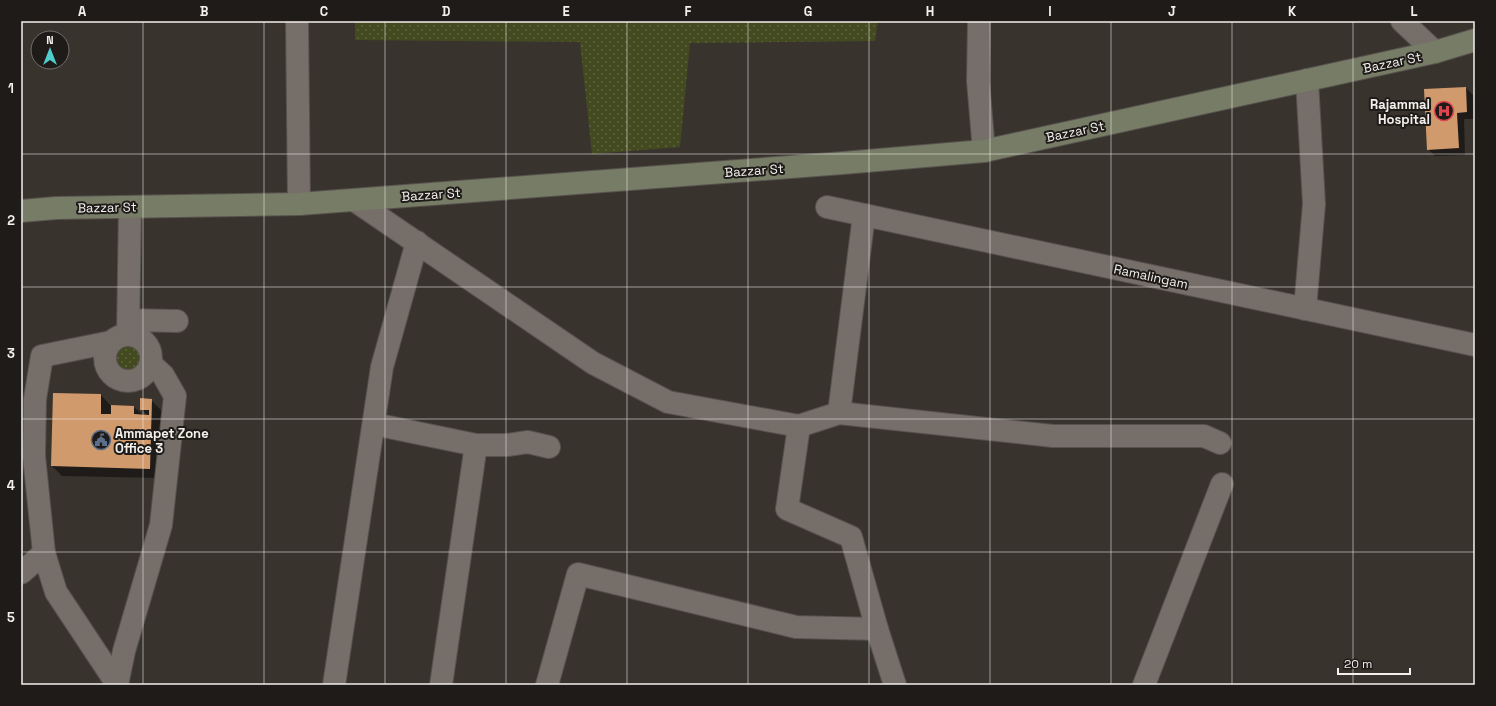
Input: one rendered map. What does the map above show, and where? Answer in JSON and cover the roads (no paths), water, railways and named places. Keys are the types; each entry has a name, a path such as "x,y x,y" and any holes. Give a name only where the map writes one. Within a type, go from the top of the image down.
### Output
{"main road":[{"name":"Bazzar St","path":"21,210 56,208 299,204 984,151 1435,52 1475,40"}],"street":[{"path":"297,21 299,204"},
{"path":"979,21 978,81 984,151"},
{"path":"1402,21 1435,52"},
{"path":"1305,309 1314,204 1307,80"},
{"path":"354,200 593,363 668,402 799,426 840,413 1053,436 1204,436 1220,443"},
{"path":"123,332 139,337 150,348 151,364 148,371 135,380 120,380 113,376 108,370 104,356 106,348 123,332 130,207"},
{"name":"Ramalingam","path":"827,207 1475,345"},
{"path":"840,413 864,215"},
{"path":"334,685 382,367 417,242"},
{"path":"117,684 56,592 44,553 34,456 35,399 42,356 123,332 177,321"},
{"path":"117,684 124,652 161,525 175,396 163,375 151,364"},
{"path":"374,424 476,445 507,445 528,442 549,447"},
{"path":"799,426 787,509 851,537 876,629 895,685"},
{"path":"441,685 476,445"},
{"path":"1144,685 1222,484"},
{"path":"21,573 44,553"},
{"path":"547,685 578,574 796,627 876,629"}],"place":[{"name":"Rajammal Hospital","path":"1444,111"},
{"name":"Ammapet Zone Office 3","path":"101,440"}]}
